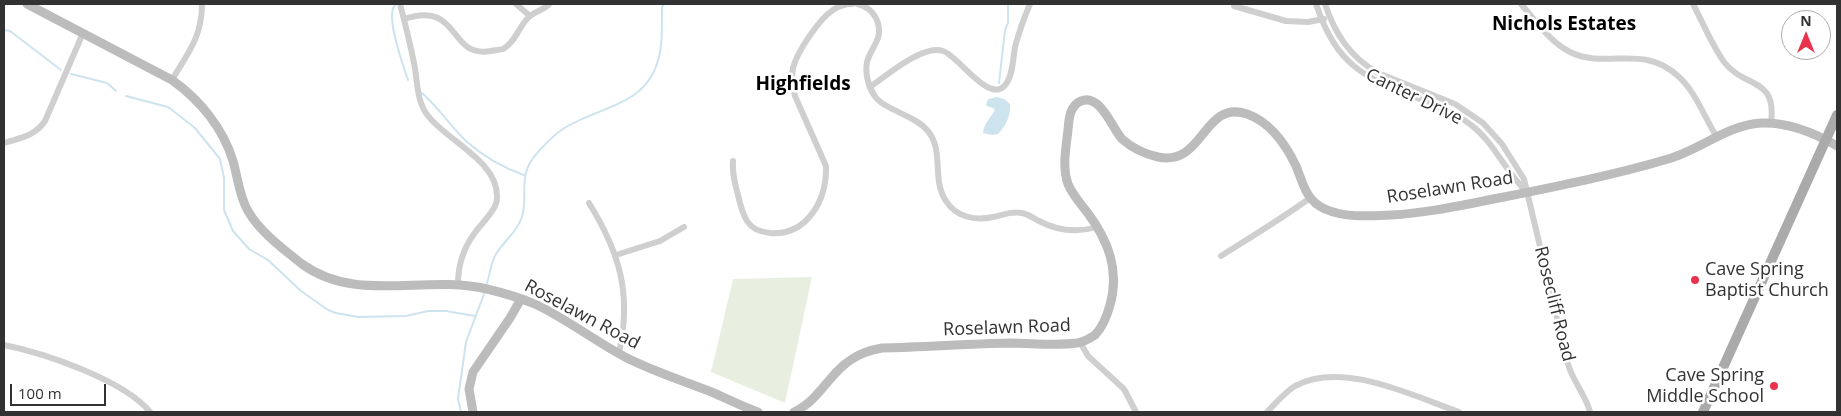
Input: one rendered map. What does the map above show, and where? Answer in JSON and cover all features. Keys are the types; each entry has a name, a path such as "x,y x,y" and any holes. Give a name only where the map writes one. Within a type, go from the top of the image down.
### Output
{"main road":[{"path":"1703,412 1837,115"}],"street":[{"name":"Roselawn Road","path":"27,4 172,80 192,96 223,138 233,161 244,202 251,216 266,233 304,264 323,276 351,284 386,286 420,283 458,284 521,298 558,316 638,363 758,412"},
{"path":"172,80 197,37 202,19 202,4"},
{"path":"400,4 416,70 418,94 424,111 435,124 481,163 492,178 498,194 495,206 473,234 462,255 459,265 458,284"},
{"path":"516,4 530,16"},
{"path":"404,19 427,11 440,14 465,45 474,50 486,52 502,49 514,39 530,16 547,8 549,4"},
{"path":"733,161 734,178 741,207 746,220 752,227 763,232 784,233 798,228 810,218 822,192 826,176 826,166 795,96 792,84 793,69 809,38 828,14 840,6 852,4"},
{"path":"857,4 867,7 872,11 879,28 866,69 870,87 878,100 919,122 932,136 937,152 937,176 942,196 952,208 959,214 976,218 986,218 1013,212 1025,214 1049,225 1071,231 1083,231 1098,227"},
{"path":"870,87 910,59 925,51 936,49 949,53 981,84 994,90 1000,89 1008,82 1021,26 1030,4"},
{"name":"Canter Drive","path":"1316,4 1336,47 1360,72 1382,84 1444,109 1471,124 1488,140 1517,184 1527,192"},
{"name":"Canter Drive","path":"1325,4 1335,30 1347,48 1368,67 1385,76 1455,104 1483,123 1502,144 1522,174 1527,192"},
{"path":"1521,4 1552,38 1568,51 1589,58 1641,58 1658,62 1668,68 1678,75 1693,93 1717,137"},
{"path":"1693,4 1725,63 1738,74 1767,92 1772,103 1771,123"},
{"path":"1234,6 1286,22 1308,22 1330,18"},
{"path":"4,143 29,136 45,121 83,33"},
{"name":"Roselawn Road","path":"794,412 817,396 848,362 871,350 999,343 1080,342 1093,336 1102,325 1111,301 1114,288 1113,270 1110,253 1098,227 1070,186 1065,164 1071,112 1076,104 1086,100 1100,106 1119,134 1131,146 1142,152 1166,158 1179,157 1184,154 1220,116 1233,112 1246,113 1263,123 1281,141 1292,159 1304,189 1310,198 1321,207 1351,215 1389,215 1419,212 1585,180 1666,160 1691,151 1736,128 1753,124 1784,124 1837,146"},
{"name":"Rosecliff Road","path":"1527,192 1570,372 1590,412"},
{"path":"1221,256 1254,234 1284,218 1310,198"},
{"path":"589,204 605,229 616,255 621,279 624,316 623,337 619,353"},
{"path":"616,255 660,241 684,227"},
{"path":"473,412 469,389 473,372 510,318 521,298"},
{"path":"1080,342 1088,356 1124,390 1136,412"},
{"path":"4,345 60,361 110,383 141,402 150,412"},
{"path":"1267,412 1285,393 1296,386 1317,378 1333,377 1354,378 1376,383 1459,412"}],"green space":[{"path":"812,277 785,403 711,372 733,279"}],"water":[{"path":"997,97 1004,99 1010,104 1007,120 998,134 983,133 995,109 986,105 988,99"}],"waterway":[{"path":"487,283 494,257 517,227 522,217 525,177 531,161 562,129 622,102 645,86 653,73 659,57 662,39 662,7 664,4"},
{"path":"999,83 1005,30 1008,23 1008,4"},
{"path":"395,5 392,11 393,30 408,80"},
{"path":"4,30 10,31 61,70"},
{"path":"71,74 107,83 116,91"},
{"path":"422,93 473,147 494,161 524,175"},
{"path":"126,96 168,107 195,128 220,159 224,178 224,210 233,231 249,249 268,260 301,291 328,310 358,317 406,316 428,311 446,311 475,316"},
{"path":"461,412 458,399 466,342 484,294"}],"place":[{"name":"Cave Spring Baptist Church","path":"1695,280"},
{"name":"Cave Spring Middle School","path":"1774,386"}],"district":[{"name":"Nichols Estates","path":"1564,25"},
{"name":"Highfields","path":"803,85"}]}
